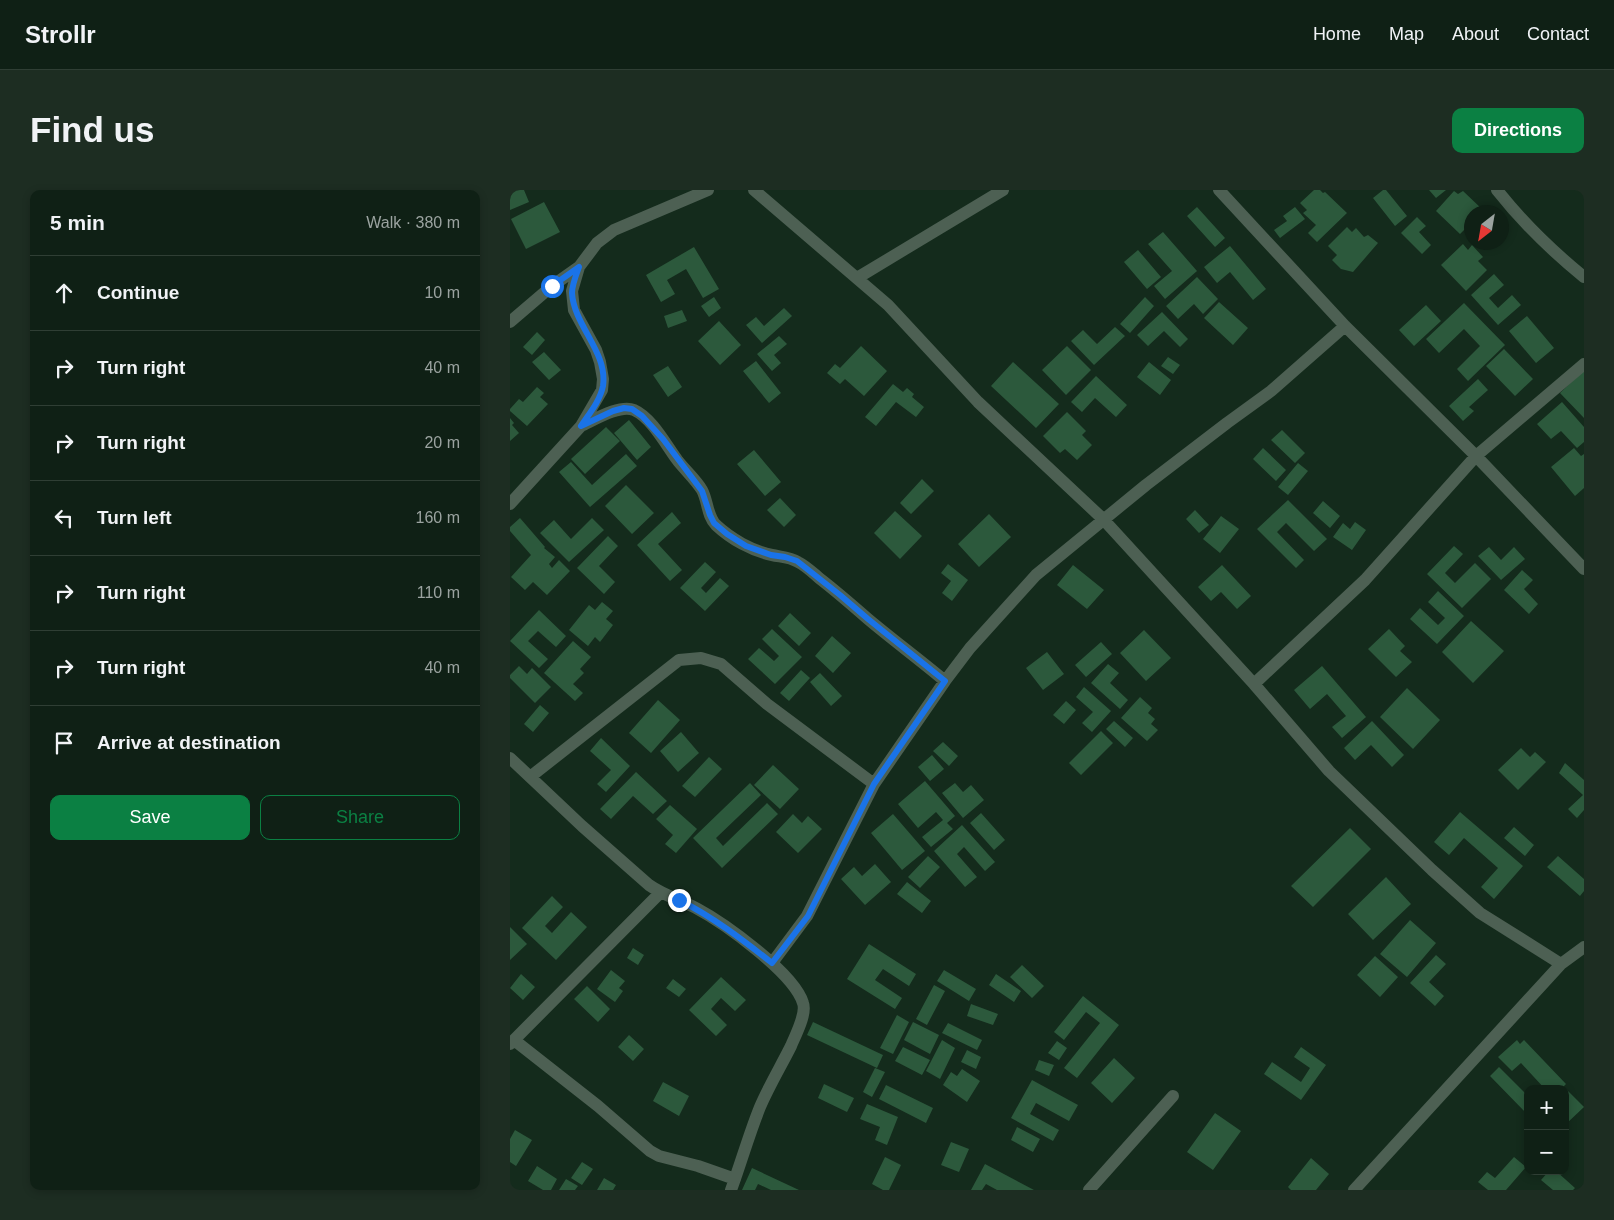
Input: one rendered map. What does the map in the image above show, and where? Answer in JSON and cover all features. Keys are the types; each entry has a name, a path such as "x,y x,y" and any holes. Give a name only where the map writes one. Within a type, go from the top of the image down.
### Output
{"street":[{"path":"510,322 552,286 579,267 597,243 614,230 708,190"},
{"path":"754,190 888,304 978,402 1104,519 1254,684 1329,771 1480,913 1561,964"},
{"path":"857,278 1003,190"},
{"path":"1219,190 1345,326 1476,456 1584,569"},
{"path":"1497,190 1535,233 1584,277"},
{"path":"510,504 581,426 600,395 603,379 600,362 596,350 574,310 572,291 579,267"},
{"path":"772,963 808,916 874,784 970,648 1036,575 1104,519 1271,391 1345,326"},
{"path":"1254,684 1365,580 1476,456 1584,364"},
{"path":"581,426 624,408 632,409 642,416 663,439 702,491 714,523 746,546 771,555 797,561 945,681"},
{"path":"530,777 679,660 701,658 721,664 767,704 874,784"},
{"path":"510,758 648,885 660,893 698,909 731,931 772,963 796,990 804,1004 802,1019 796,1035 760,1107 733,1184 698,1166 659,1156 650,1151 598,1106 512,1042 660,893"},
{"path":"1354,1190 1561,964 1584,947"},
{"path":"1089,1190 1174,1096"}],"building":[{"path":"524,190 529,202 510,210 510,191"},
{"path":"1314,190 1325,192 1347,213 1317,242 1308,233 1316,225 1303,213 1307,210 1300,203"},
{"path":"1383,190 1386,190 1407,216 1395,226 1373,198"},
{"path":"1429,190 1446,190 1436,198"},
{"path":"1454,191 1458,194 1463,191 1478,205 1464,205 1464,230 1460,234 1436,211"},
{"path":"544,202 560,232 526,249 511,219"},
{"path":"1197,207 1225,238 1215,247 1187,216"},
{"path":"1295,207 1305,219 1280,238 1274,230 1287,221 1283,216"},
{"path":"1417,217 1426,226 1419,232 1431,245 1422,254 1401,233"},
{"path":"1347,227 1352,232 1356,228 1364,237 1368,235 1378,243 1353,272 1341,269 1332,260 1337,255 1328,246"},
{"path":"1163,232 1197,271 1165,299 1154,286 1172,271 1148,244"},
{"path":"1463,244 1464,250 1477,250 1483,257 1478,261 1487,270 1466,291 1441,265"},
{"path":"1230,246 1266,289 1253,300 1230,272 1217,283 1204,267"},
{"path":"694,247 719,289 703,298 686,269 667,280 675,294 661,302 646,275"},
{"path":"1138,250 1161,277 1147,289 1124,262"},
{"path":"1494,274 1504,285 1489,298 1498,308 1512,295 1521,305 1498,325 1471,295"},
{"path":"1197,277 1218,299 1203,314 1194,304 1178,319 1166,306"},
{"path":"714,297 721,308 709,317 701,306"},
{"path":"1145,297 1154,306 1130,333 1120,324"},
{"path":"1219,302 1248,328 1233,345 1204,318"},
{"path":"1464,303 1505,345 1468,381 1457,369 1480,346 1464,329 1439,353 1426,339"},
{"path":"1426,305 1441,321 1414,346 1399,330"},
{"path":"784,308 792,316 762,343 746,325 756,317 764,326"},
{"path":"682,310 687,321 668,328 664,316"},
{"path":"1162,312 1188,339 1180,347 1164,331 1148,346 1137,335"},
{"path":"1527,316 1554,348 1536,363 1509,331"},
{"path":"719,321 741,345 720,365 698,341"},
{"path":"1115,327 1125,336 1094,365 1071,341 1083,330 1097,344"},
{"path":"537,332 545,340 532,355 523,347"},
{"path":"779,336 787,344 774,355 781,363 772,371 757,354"},
{"path":"861,346 887,371 864,396 845,379 840,384 827,373 835,364 840,368"},
{"path":"1067,346 1091,370 1066,395 1042,370"},
{"path":"1504,349 1533,379 1515,396 1486,366"},
{"path":"544,352 561,370 549,380 532,362"},
{"path":"1168,357 1180,365 1173,374 1161,366"},
{"path":"756,361 781,393 769,403 743,371"},
{"path":"1013,362 1059,404 1036,428 991,386"},
{"path":"1149,362 1171,380 1160,395 1137,377"},
{"path":"668,366 682,387 668,397 653,375"},
{"path":"1584,370 1584,418 1560,393"},
{"path":"1096,376 1127,405 1116,417 1095,398 1082,412 1071,402"},
{"path":"1478,379 1488,390 1469,407 1474,411 1463,421 1449,406"},
{"path":"893,384 903,392 907,388 914,394 912,397 924,407 916,417 896,402 876,426 865,417"},
{"path":"537,387 544,393 540,397 548,404 527,426 510,409 519,399 523,402"},
{"path":"1562,402 1584,427 1584,442 1577,448 1561,431 1551,439 1537,424"},
{"path":"1067,412 1086,431 1082,435 1092,445 1077,460 1065,449 1060,453 1043,436"},
{"path":"510,418 514,423 512,425 519,433 510,441"},
{"path":"629,420 651,447 637,460 614,433"},
{"path":"606,427 620,441 585,474 571,459"},
{"path":"1282,430 1305,453 1295,463 1271,440"},
{"path":"1263,448 1286,470 1276,481 1253,459"},
{"path":"1574,448 1581,456 1584,454 1584,488 1575,496 1551,467"},
{"path":"754,450 781,482 765,496 737,464"},
{"path":"626,454 637,466 590,507 559,472 571,462 592,485"},
{"path":"1298,463 1308,471 1288,495 1278,487"},
{"path":"922,479 934,491 911,514 900,503"},
{"path":"626,485 654,513 632,534 605,506"},
{"path":"780,498 796,515 784,527 767,510"},
{"path":"1288,500 1327,539 1314,551 1286,523 1277,532 1304,560 1296,568 1257,529"},
{"path":"1323,501 1340,516 1330,528 1313,513"},
{"path":"1195,510 1209,525 1199,533 1186,519"},
{"path":"895,511 922,536 900,559 874,533"},
{"path":"672,512 681,523 658,544 682,570 670,581 637,545"},
{"path":"989,514 1011,537 979,567 958,544"},
{"path":"1221,516 1239,529 1220,553 1203,539"},
{"path":"520,518 544,548 555,557 549,564 552,568 559,560 570,571 547,595 533,582 525,590 511,577 531,555 510,531 510,527"},
{"path":"592,518 604,530 569,562 540,533 554,520 571,539"},
{"path":"1355,522 1366,530 1352,550 1333,537 1343,523 1350,529"},
{"path":"608,536 618,546 599,566 615,582 604,594 577,568"},
{"path":"1454,546 1463,554 1445,573 1455,583 1475,563 1491,579 1462,608 1427,574"},
{"path":"1489,547 1501,560 1514,547 1525,559 1501,580 1478,556"},
{"path":"705,562 716,572 701,588 706,593 720,578 729,586 705,611 680,588"},
{"path":"948,564 968,580 952,601 942,593 951,581 941,573"},
{"path":"1073,565 1104,590 1087,609 1057,585"},
{"path":"1222,565 1251,596 1237,609 1221,592 1211,601 1198,587"},
{"path":"1522,570 1533,580 1524,589 1538,604 1529,614 1504,590"},
{"path":"1438,591 1464,616 1437,644 1410,619 1420,608 1438,625 1445,618 1428,602"},
{"path":"602,602 613,611 606,619 613,625 600,642 595,637 588,646 569,630 589,605 595,610"},
{"path":"539,610 566,636 556,647 538,631 528,641 548,659 539,668 510,641"},
{"path":"790,613 811,633 799,646 778,626"},
{"path":"1471,621 1504,651 1473,683 1442,652"},
{"path":"772,629 802,657 775,684 748,659 759,648 774,661 779,656 762,639"},
{"path":"1389,629 1405,646 1400,651 1412,662 1396,677 1368,649"},
{"path":"1144,630 1171,658 1146,681 1120,653"},
{"path":"832,636 851,653 833,673 815,656"},
{"path":"573,641 591,657 580,669 584,673 573,684 583,693 575,701 544,673"},
{"path":"1101,642 1112,654 1086,677 1075,665"},
{"path":"1047,652 1064,674 1043,690 1026,668"},
{"path":"1108,664 1119,673 1110,683 1128,700 1120,709 1091,683"},
{"path":"519,666 527,674 532,668 551,687 535,703 510,678 510,675"},
{"path":"1322,666 1366,717 1342,738 1332,727 1346,716 1327,694 1310,709 1294,690"},
{"path":"801,670 810,678 789,701 780,693"},
{"path":"820,673 842,696 831,706 810,682"},
{"path":"1084,687 1111,711 1092,732 1082,723 1093,712 1076,697"},
{"path":"1407,688 1440,720 1413,749 1380,717"},
{"path":"1140,697 1152,708 1148,713 1155,719 1151,724 1158,730 1147,741 1121,718"},
{"path":"658,700 680,720 651,753 629,733"},
{"path":"1066,701 1076,710 1064,724 1053,715"},
{"path":"540,705 549,713 533,732 524,724"},
{"path":"1114,721 1133,738 1125,747 1106,729"},
{"path":"1372,721 1404,755 1392,767 1371,745 1355,760 1344,748"},
{"path":"1101,731 1113,743 1081,775 1069,763"},
{"path":"681,732 699,753 678,772 660,751"},
{"path":"601,738 630,766 606,792 597,784 611,770 590,751"},
{"path":"943,742 958,756 949,766 933,751"},
{"path":"1521,748 1530,757 1535,752 1546,762 1518,790 1498,770"},
{"path":"932,755 944,769 930,781 918,767"},
{"path":"709,757 722,769 695,797 682,786"},
{"path":"1565,763 1584,780 1584,810 1577,818 1568,809 1583,795 1559,773"},
{"path":"773,765 799,789 780,809 754,785"},
{"path":"636,772 667,801 653,814 633,796 611,819 600,809"},
{"path":"925,781 955,816 947,823 953,829 931,847 922,837 943,820 936,812 918,828 898,804"},
{"path":"750,783 761,795 716,838 723,846 767,803 778,814 722,868 693,838"},
{"path":"955,783 963,792 971,785 984,800 963,818 942,793"},
{"path":"670,805 697,829 676,853 665,844 673,835 656,819"},
{"path":"1460,812 1523,866 1494,899 1481,887 1498,868 1464,838 1449,855 1434,842"},
{"path":"981,813 1005,840 994,850 970,823"},
{"path":"793,814 802,823 808,816 822,829 798,853 776,832"},
{"path":"893,814 925,851 902,870 871,833"},
{"path":"962,825 995,862 985,871 964,847 957,854 977,877 965,887 934,851"},
{"path":"1514,827 1534,845 1525,856 1504,838"},
{"path":"1350,828 1371,849 1313,907 1291,886"},
{"path":"928,856 940,867 920,888 908,877"},
{"path":"1558,856 1584,879 1584,891 1580,896 1547,867"},
{"path":"875,864 891,882 865,905 841,879 854,867 862,876"},
{"path":"1386,877 1411,904 1373,940 1348,914"},
{"path":"907,882 931,901 922,913 897,894"},
{"path":"552,896 563,907 545,926 552,933 571,912 587,927 556,960 522,928"},
{"path":"1410,920 1436,943 1407,977 1380,954"},
{"path":"510,927 527,944 510,960"},
{"path":"869,944 916,974 909,986 883,969 875,980 902,998 895,1009 847,979"},
{"path":"633,948 644,955 638,965 627,958"},
{"path":"1436,955 1446,964 1429,982 1444,996 1435,1006 1410,983"},
{"path":"1375,956 1398,977 1380,997 1357,975"},
{"path":"1022,965 1044,986 1032,998 1010,977"},
{"path":"611,970 625,981 619,988 623,991 615,1002 597,989"},
{"path":"944,970 976,989 969,1001 937,981"},
{"path":"521,974 535,987 523,1000 510,988"},
{"path":"996,974 1021,991 1014,1002 989,985"},
{"path":"721,977 746,1000 735,1011 721,998 711,1009 727,1025 716,1036 689,1010"},
{"path":"673,979 686,989 679,997 666,988"},
{"path":"934,985 945,991 927,1025 916,1019"},
{"path":"587,986 610,1009 598,1022 574,999"},
{"path":"1083,996 1119,1025 1077,1078 1064,1068 1100,1023 1086,1012 1064,1040 1054,1032"},
{"path":"971,1004 998,1014 993,1025 967,1016"},
{"path":"897,1015 909,1022 893,1054 880,1048"},
{"path":"813,1022 883,1055 877,1068 807,1035"},
{"path":"913,1022 939,1035 930,1054 904,1040"},
{"path":"948,1023 982,1040 977,1050 942,1033"},
{"path":"629,1035 644,1049 633,1061 618,1047"},
{"path":"942,1040 955,1048 940,1079 926,1071"},
{"path":"1517,1040 1520,1044 1524,1040 1566,1084 1541,1085 1521,1063 1512,1071 1498,1057"},
{"path":"1057,1041 1067,1048 1059,1060 1048,1053"},
{"path":"903,1047 930,1060 922,1075 895,1061"},
{"path":"1301,1047 1326,1065 1301,1100 1264,1074 1272,1062 1301,1082 1310,1068 1294,1057"},
{"path":"967,1050 981,1057 976,1069 961,1062"},
{"path":"1114,1058 1135,1078 1112,1103 1091,1083"},
{"path":"1039,1060 1054,1065 1049,1076 1035,1070"},
{"path":"1499,1067 1524,1092 1524,1111 1490,1076"},
{"path":"875,1068 885,1072 872,1097 863,1092"},
{"path":"962,1069 980,1081 967,1102 943,1085 951,1072 957,1076"},
{"path":"1032,1080 1078,1105 1069,1121 1036,1103 1030,1114 1059,1130 1053,1141 1011,1118"},
{"path":"663,1082 689,1096 679,1116 653,1101"},
{"path":"824,1084 854,1098 847,1112 818,1098"},
{"path":"886,1085 933,1108 926,1123 879,1099"},
{"path":"1569,1092 1584,1107 1569,1121"},
{"path":"867,1104 898,1117 887,1145 875,1140 880,1127 860,1119"},
{"path":"1215,1113 1241,1131 1213,1170 1187,1152"},
{"path":"1017,1127 1040,1139 1033,1152 1011,1140"},
{"path":"515,1130 532,1140 516,1166 510,1162 510,1139"},
{"path":"951,1142 969,1149 959,1172 941,1165"},
{"path":"885,1157 901,1165 889,1190 883,1190 872,1184"},
{"path":"1514,1157 1524,1165 1524,1169 1506,1190 1488,1190 1478,1182 1487,1172 1495,1178"},
{"path":"1311,1158 1329,1174 1316,1190 1291,1190 1288,1187"},
{"path":"582,1162 593,1169 582,1185 571,1178"},
{"path":"985,1164 1034,1190 997,1190 986,1184 982,1190 971,1190"},
{"path":"537,1166 557,1179 551,1190 543,1190 528,1181"},
{"path":"752,1168 799,1190 771,1190 758,1184 755,1190 742,1190"},
{"path":"1545,1175 1560,1175 1575,1188 1573,1190 1553,1190 1541,1180"},
{"path":"604,1178 616,1185 613,1190 597,1190"},
{"path":"566,1179 578,1186 575,1190 559,1190"}],"route":[{"path":"552,286 579,267 572,291 574,310 596,350 603,374 603,385 600,395 581,426 624,408 632,409 642,416 663,439 702,491 714,523 746,546 771,555 797,561 945,681 874,784 808,916 772,963 731,931 698,909 679,900"}]}
